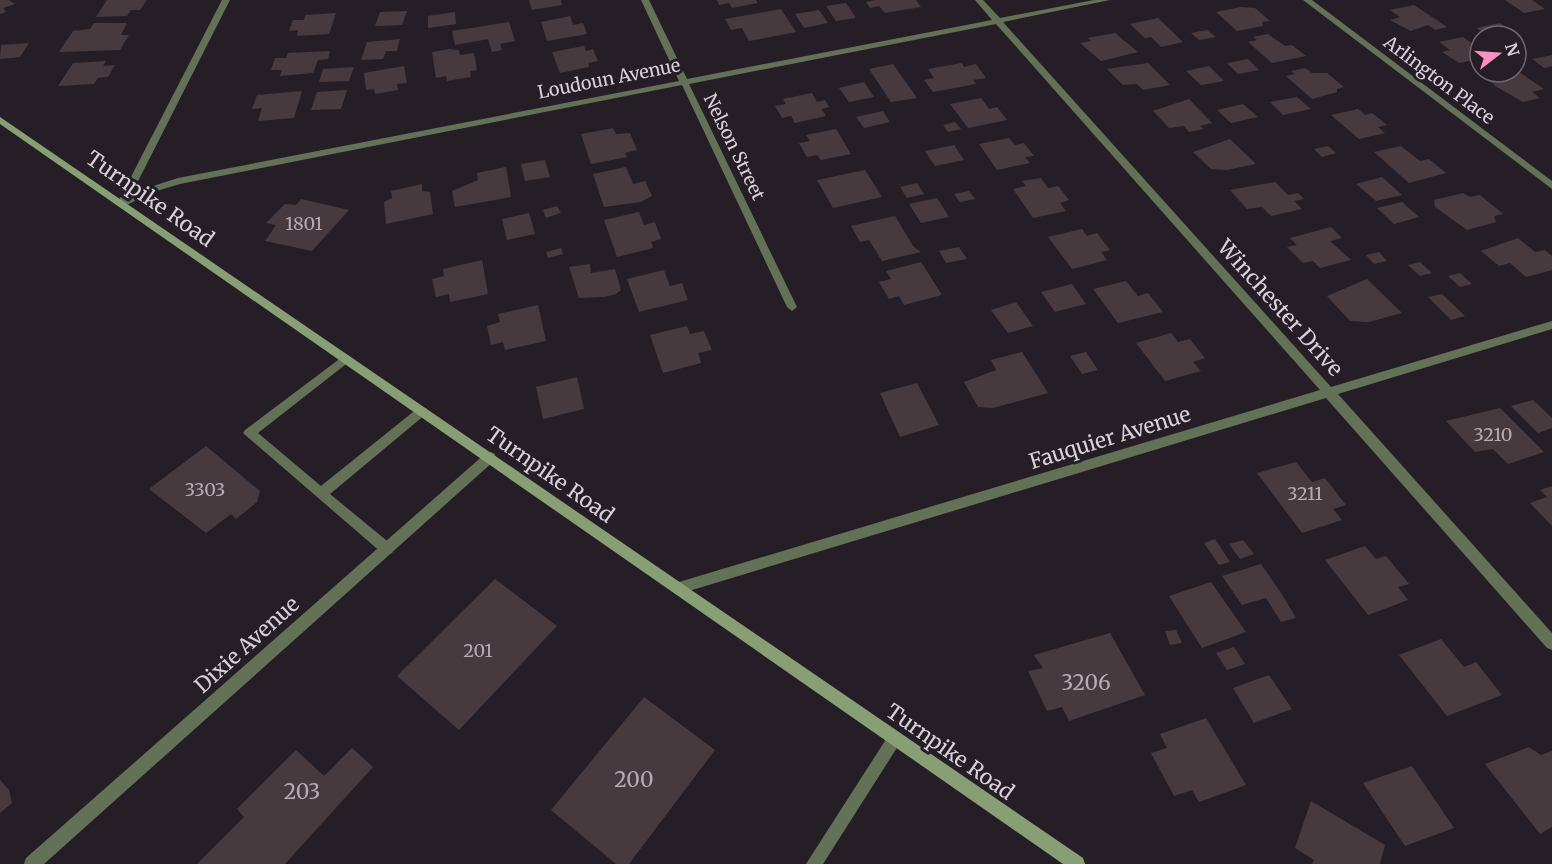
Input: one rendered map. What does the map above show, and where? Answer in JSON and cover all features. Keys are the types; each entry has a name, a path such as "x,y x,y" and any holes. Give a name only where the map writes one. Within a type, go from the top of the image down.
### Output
{"main road":[{"name":"Turnpike Road","path":"0,120 1077,864"}],"street":[{"path":"122,204 226,0"},
{"name":"Nelson Street","path":"645,0 792,307"},
{"name":"Winchester Drive","path":"979,0 1552,643"},
{"name":"Loudoun Avenue","path":"122,204 147,191 177,181 1106,0"},
{"name":"Arlington Place","path":"1307,0 1552,186"},
{"name":"Fauquier Avenue","path":"679,588 1552,325"},
{"path":"346,358 249,433 387,549"},
{"path":"321,494 422,411"},
{"name":"Dixie Avenue","path":"32,864 490,457"},
{"path":"814,864 895,738"}],"building":[{"path":"0,0 9,0 15,4 3,8 6,12 0,14"},
{"path":"107,0 147,0 140,10 131,10 127,16 96,17"},
{"path":"529,0 561,0 562,5 532,10"},
{"path":"717,0 756,0 758,3 732,8 729,3 719,5"},
{"path":"916,0 921,7 885,13 879,6 870,8 866,2"},
{"path":"1505,0 1532,0 1545,9 1524,13"},
{"path":"846,3 856,18 836,21 826,6"},
{"path":"1414,5 1447,27 1435,30 1428,25 1411,31 1390,20 1400,17 1390,10"},
{"path":"1241,7 1255,8 1270,21 1262,22 1263,26 1237,31 1216,12"},
{"path":"781,9 796,32 749,41 742,28 731,30 725,19"},
{"path":"819,10 828,23 804,28 795,14"},
{"path":"407,11 402,25 375,26 380,12"},
{"path":"455,12 456,24 428,28 428,16"},
{"path":"336,13 329,34 297,36 298,30 289,31 293,20 304,20 305,15"},
{"path":"570,16 573,25 583,23 587,34 547,41 541,22"},
{"path":"1158,18 1183,42 1161,47 1151,37 1145,38 1130,24"},
{"path":"509,22 515,41 500,44 502,50 492,52 488,39 455,45 452,31"},
{"path":"94,23 127,23 121,35 129,35 120,50 59,52 73,31 90,29"},
{"path":"1207,30 1216,37 1199,40 1191,33"},
{"path":"1115,33 1138,52 1101,61 1080,43 1091,41 1088,38"},
{"path":"1268,34 1285,46 1292,45 1306,56 1272,63 1248,42 1257,40 1253,37"},
{"path":"1463,37 1468,41 1468,61 1459,63 1442,52 1450,50 1439,42"},
{"path":"400,39 397,51 386,51 383,59 361,60 367,42"},
{"path":"29,43 20,57 0,59 1,45"},
{"path":"584,46 586,51 593,49 598,61 588,63 589,67 560,73 552,52"},
{"path":"459,50 460,55 474,53 477,70 470,71 471,77 447,81 446,76 436,78 432,52"},
{"path":"330,51 328,59 318,60 313,73 280,76 282,70 271,70 275,58 286,58 288,53"},
{"path":"1552,55 1552,66 1544,68 1532,59"},
{"path":"1248,59 1259,70 1238,74 1227,63"},
{"path":"106,61 103,66 115,65 108,77 98,78 94,84 58,86 73,63"},
{"path":"962,63 964,67 976,64 986,78 973,80 976,84 933,92 924,80 934,78 928,69"},
{"path":"1148,63 1170,85 1143,90 1137,84 1123,85 1107,69"},
{"path":"893,64 917,98 891,102 869,69"},
{"path":"404,66 407,83 397,84 398,90 375,94 374,89 366,90 364,73"},
{"path":"1209,66 1224,81 1201,85 1186,71"},
{"path":"354,67 349,81 319,82 323,69"},
{"path":"1305,68 1312,73 1327,73 1344,87 1337,89 1337,92 1312,99 1286,76 1295,74 1291,71"},
{"path":"1528,78 1544,89 1532,92 1540,98 1523,102 1493,84 1528,84"},
{"path":"864,82 874,97 849,102 839,88"},
{"path":"347,90 341,109 311,110 317,92"},
{"path":"302,91 294,118 258,121 262,108 252,109 257,95"},
{"path":"812,93 817,102 825,100 829,107 821,109 826,116 795,123 791,116 782,118 775,106 786,104 783,99"},
{"path":"1297,97 1311,109 1283,115 1270,102"},
{"path":"981,98 989,109 997,107 1007,120 968,128 950,104"},
{"path":"1189,99 1212,123 1200,126 1204,129 1189,132 1184,126 1169,128 1153,111"},
{"path":"1243,104 1258,117 1231,123 1217,110"},
{"path":"1358,109 1365,115 1372,113 1387,125 1378,127 1385,133 1359,139 1331,115"},
{"path":"883,111 890,122 864,128 856,117"},
{"path":"955,122 961,129 948,132 943,125"},
{"path":"613,128 616,134 630,133 637,150 625,153 627,157 591,164 581,134"},
{"path":"836,129 851,154 821,160 817,155 807,157 799,143 810,141 806,135"},
{"path":"1009,138 1015,145 1024,143 1034,156 1025,157 1030,163 997,170 979,144"},
{"path":"1230,139 1256,164 1227,170 1211,169 1193,152"},
{"path":"954,145 964,160 935,166 925,151"},
{"path":"1328,146 1336,153 1322,157 1314,149"},
{"path":"1401,146 1420,161 1429,159 1446,173 1409,183 1374,152"},
{"path":"545,160 550,177 525,181 521,164"},
{"path":"506,167 511,197 455,207 452,191 478,180 477,173"},
{"path":"626,167 633,184 645,181 652,196 641,202 604,207 593,174"},
{"path":"865,170 882,197 833,208 817,180"},
{"path":"1382,177 1402,195 1376,201 1356,184"},
{"path":"1041,178 1048,188 1058,186 1069,200 1060,203 1066,211 1033,218 1013,189 1026,186 1022,181"},
{"path":"1275,182 1288,195 1298,193 1304,199 1294,201 1302,209 1271,216 1262,207 1247,209 1230,190"},
{"path":"917,183 924,194 907,198 900,187"},
{"path":"422,184 422,191 430,192 433,214 386,224 384,202 392,198 391,191"},
{"path":"969,191 975,199 960,202 954,194"},
{"path":"1463,193 1470,197 1480,195 1503,214 1494,216 1496,222 1467,230 1435,207 1434,200"},
{"path":"937,198 949,217 921,223 909,204"},
{"path":"301,199 349,210 312,251 265,241 276,225 266,223 285,204 296,205"},
{"path":"1402,202 1419,217 1394,224 1377,208"},
{"path":"557,206 561,213 546,218 543,210"},
{"path":"639,212 644,225 655,222 661,239 651,242 653,248 617,257 604,220"},
{"path":"529,213 535,234 507,240 502,219"},
{"path":"895,216 913,246 921,252 882,261 869,240 860,242 851,226"},
{"path":"1331,227 1342,238 1330,241 1351,260 1320,268 1313,261 1303,263 1287,247 1297,245 1290,238"},
{"path":"1082,229 1087,236 1097,233 1110,250 1101,252 1107,260 1072,269 1048,237"},
{"path":"1518,238 1535,252 1545,250 1552,256 1552,270 1526,277 1510,263 1499,266 1481,251"},
{"path":"959,247 967,259 946,263 939,251"},
{"path":"561,248 563,254 548,258 546,252"},
{"path":"1379,252 1387,261 1374,264 1366,255"},
{"path":"482,260 488,294 450,302 449,294 436,297 432,279 444,276 443,269"},
{"path":"921,262 942,295 904,305 899,296 889,299 879,282 891,279 886,271"},
{"path":"1420,262 1432,273 1420,276 1408,265"},
{"path":"590,264 591,273 615,269 621,290 604,297 579,298 569,267"},
{"path":"664,270 670,286 682,283 688,300 639,312 627,279"},
{"path":"1460,273 1472,284 1460,287 1448,276"},
{"path":"1367,279 1402,313 1369,322 1350,321 1327,296"},
{"path":"1126,281 1138,296 1148,293 1163,312 1118,323 1093,289"},
{"path":"1072,284 1086,304 1055,312 1041,292"},
{"path":"1442,294 1465,316 1451,320 1428,297"},
{"path":"1016,302 1033,326 1008,333 991,310"},
{"path":"538,305 546,341 505,350 503,342 491,345 487,326 500,322 498,314"},
{"path":"687,326 690,334 704,331 712,350 698,353 701,363 663,373 650,335"},
{"path":"1171,333 1178,342 1190,339 1205,358 1193,362 1201,371 1165,381 1136,343"},
{"path":"1022,352 1048,393 993,408 978,407 964,382 996,370 991,360"},
{"path":"1086,352 1098,370 1082,374 1070,356"},
{"path":"577,377 584,409 543,419 536,387"},
{"path":"917,383 939,425 900,437 880,393"},
{"path":"1533,400 1552,418 1552,428 1538,433 1511,406"},
{"path":"1500,408 1544,452 1508,464 1493,449 1475,452 1446,421"},
{"path":"206,446 260,491 257,502 236,519 231,514 206,533 149,489"},
{"path":"1296,462 1312,482 1325,478 1346,505 1333,509 1342,520 1302,533 1257,473"},
{"path":"1552,486 1552,526 1530,503 1547,497 1540,490"},
{"path":"1215,539 1230,562 1219,565 1204,543"},
{"path":"1243,540 1254,554 1240,559 1229,544"},
{"path":"1365,546 1376,559 1386,556 1409,584 1398,587 1408,600 1368,615 1325,560"},
{"path":"1261,564 1296,618 1281,622 1266,598 1242,605 1222,576"},
{"path":"495,579 557,626 459,730 397,676"},
{"path":"1211,582 1246,632 1202,648 1169,596"},
{"path":"1176,630 1182,643 1170,645 1165,631"},
{"path":"1110,633 1145,695 1069,721 1062,707 1047,711 1028,671 1043,668 1034,655"},
{"path":"1441,639 1464,667 1476,662 1502,695 1447,716 1399,655"},
{"path":"1234,647 1245,664 1227,670 1216,653"},
{"path":"1269,675 1292,709 1254,723 1233,688"},
{"path":"644,697 715,750 629,864 616,864 551,810"},
{"path":"1206,718 1246,785 1199,802 1192,790 1174,796 1151,753 1167,748 1160,734"},
{"path":"1529,747 1541,755 1552,751 1552,827 1540,834 1485,764"},
{"path":"352,748 373,767 285,864 197,864 244,817 237,809 296,750 324,776"},
{"path":"1412,766 1454,828 1405,846 1363,783"},
{"path":"0,780 9,790 12,803 0,813"},
{"path":"1311,801 1385,845 1380,864 1312,864 1314,860 1295,848"}]}
